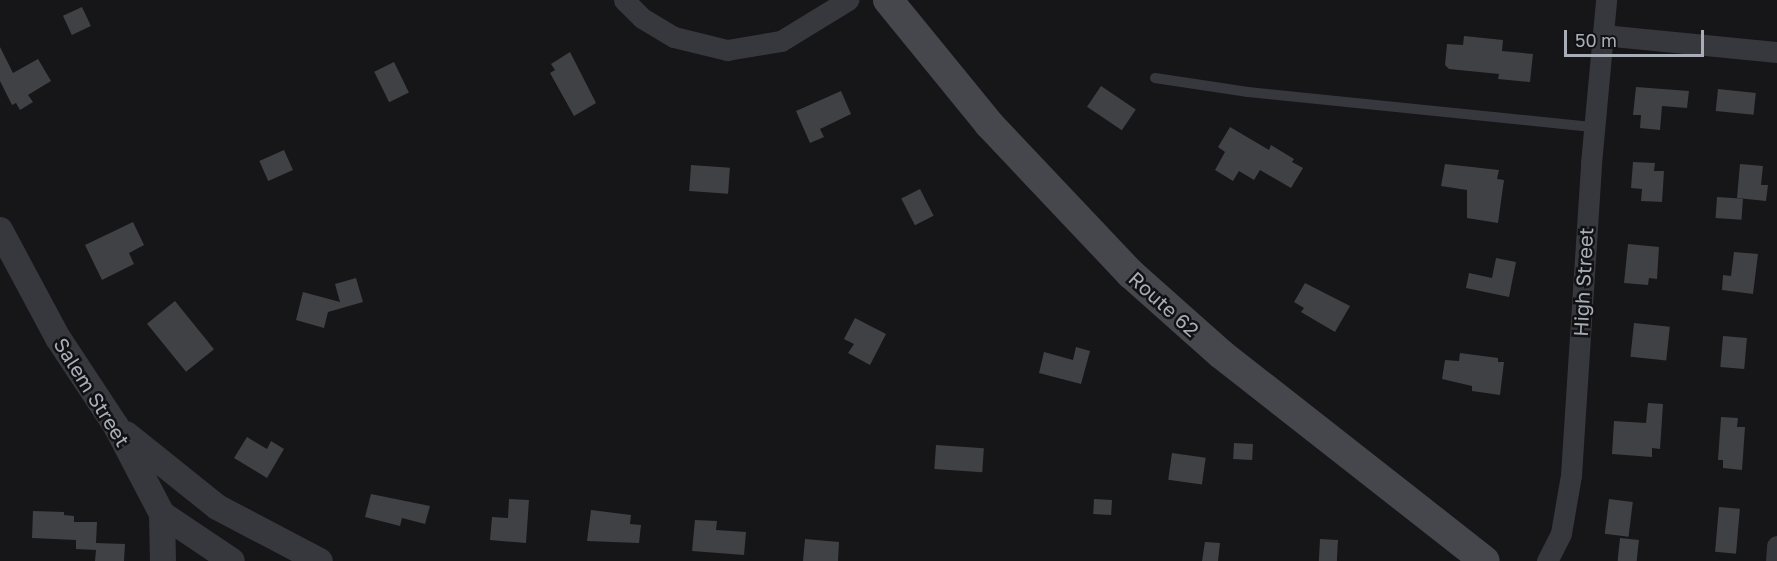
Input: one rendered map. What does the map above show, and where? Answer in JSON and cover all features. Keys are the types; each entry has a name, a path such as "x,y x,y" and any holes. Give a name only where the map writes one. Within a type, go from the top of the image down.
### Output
{"main road":[{"name":"Route 62","path":"888,0 988,124 1131,274 1221,354 1485,561"}],"street":[{"path":"624,0 642,18 674,38 727,50 781,41 848,0"},
{"name":"High Street","path":"1547,561 1561,533 1571,475 1594,127 1606,0"},
{"path":"1603,35 1777,52"},
{"name":"Salem Street","path":"0,230 58,338 116,426 162,514 163,561"},
{"path":"116,426 217,507 242,523 320,561"},
{"path":"162,514 202,504 217,507"},
{"path":"162,514 232,561"},
{"path":"242,523 247,561"},
{"path":"1776,561 1777,546"}],"lane":[{"path":"1155,78 1248,92 1594,127"}],"building":[{"path":"82,7 91,26 72,35 63,16"},
{"path":"1464,36 1503,40 1502,51 1533,54 1530,82 1498,79 1499,74 1449,69 1445,65 1447,44 1463,45"},
{"path":"0,47 13,73 38,59 51,81 28,95 33,102 20,110 16,103 12,105 0,81"},
{"path":"570,52 596,103 574,116 550,73 555,70 551,64"},
{"path":"394,62 409,93 389,102 374,72"},
{"path":"1101,86 1136,109 1122,130 1087,107"},
{"path":"1636,87 1689,91 1687,108 1662,106 1660,130 1640,128 1641,115 1633,115"},
{"path":"1718,89 1756,93 1753,115 1716,111"},
{"path":"841,91 851,114 820,129 824,137 810,143 796,111"},
{"path":"1230,127 1269,150 1271,145 1294,159 1292,162 1303,168 1291,188 1260,170 1254,180 1239,171 1233,181 1215,170 1225,152 1218,147"},
{"path":"284,150 293,170 268,181 259,161"},
{"path":"1633,162 1655,163 1654,171 1664,171 1662,202 1641,201 1642,189 1631,188"},
{"path":"1445,164 1499,170 1497,179 1504,180 1498,223 1467,218 1467,190 1441,186"},
{"path":"1740,164 1763,166 1761,185 1768,185 1766,201 1737,198"},
{"path":"691,165 730,168 728,194 689,191"},
{"path":"920,189 934,216 915,225 901,199"},
{"path":"1717,197 1743,199 1741,220 1716,218"},
{"path":"133,222 144,245 129,253 134,264 102,280 85,245"},
{"path":"1628,244 1659,247 1657,279 1649,278 1648,285 1624,283"},
{"path":"1734,252 1758,254 1753,294 1722,290 1723,275 1731,276"},
{"path":"1496,258 1516,262 1509,297 1466,288 1469,273 1492,278"},
{"path":"356,278 363,302 328,312 324,328 296,320 303,292 340,302 335,284"},
{"path":"1305,283 1350,306 1335,332 1301,312 1304,308 1294,302"},
{"path":"175,301 214,349 186,372 147,324"},
{"path":"855,318 886,334 870,365 848,353 854,344 844,339"},
{"path":"1634,323 1670,327 1666,361 1630,357"},
{"path":"1723,336 1747,338 1744,369 1720,367"},
{"path":"1076,347 1090,351 1081,384 1039,373 1044,352 1073,360"},
{"path":"1460,353 1498,358 1498,362 1504,362 1500,395 1472,391 1472,386 1442,379 1445,360 1459,361"},
{"path":"1648,403 1663,404 1660,449 1652,448 1652,457 1612,454 1614,421 1646,423"},
{"path":"1721,417 1738,418 1737,427 1745,427 1742,470 1723,468 1723,460 1718,460"},
{"path":"247,437 267,449 271,441 284,449 267,478 234,458"},
{"path":"1234,443 1253,444 1252,460 1233,459"},
{"path":"936,445 984,448 982,472 934,469"},
{"path":"1172,453 1206,458 1202,484 1168,480"},
{"path":"371,494 430,506 425,524 402,518 400,526 365,517"},
{"path":"509,499 529,500 526,543 490,540 492,517 508,518"},
{"path":"1094,499 1112,500 1111,515 1093,514"},
{"path":"1609,499 1633,502 1629,537 1605,534"},
{"path":"1719,507 1740,509 1736,554 1715,552"},
{"path":"591,510 631,515 630,524 641,525 639,543 587,541"},
{"path":"33,511 64,512 64,515 74,516 74,522 97,522 96,543 125,544 124,561 95,561 96,550 76,549 76,540 32,538"},
{"path":"695,520 717,521 716,530 746,532 744,555 692,551"},
{"path":"1620,538 1639,540 1637,561 1618,561"},
{"path":"805,539 839,542 838,561 803,561"},
{"path":"1320,539 1338,540 1337,561 1319,561"},
{"path":"1205,542 1220,543 1218,561 1202,561"}]}
